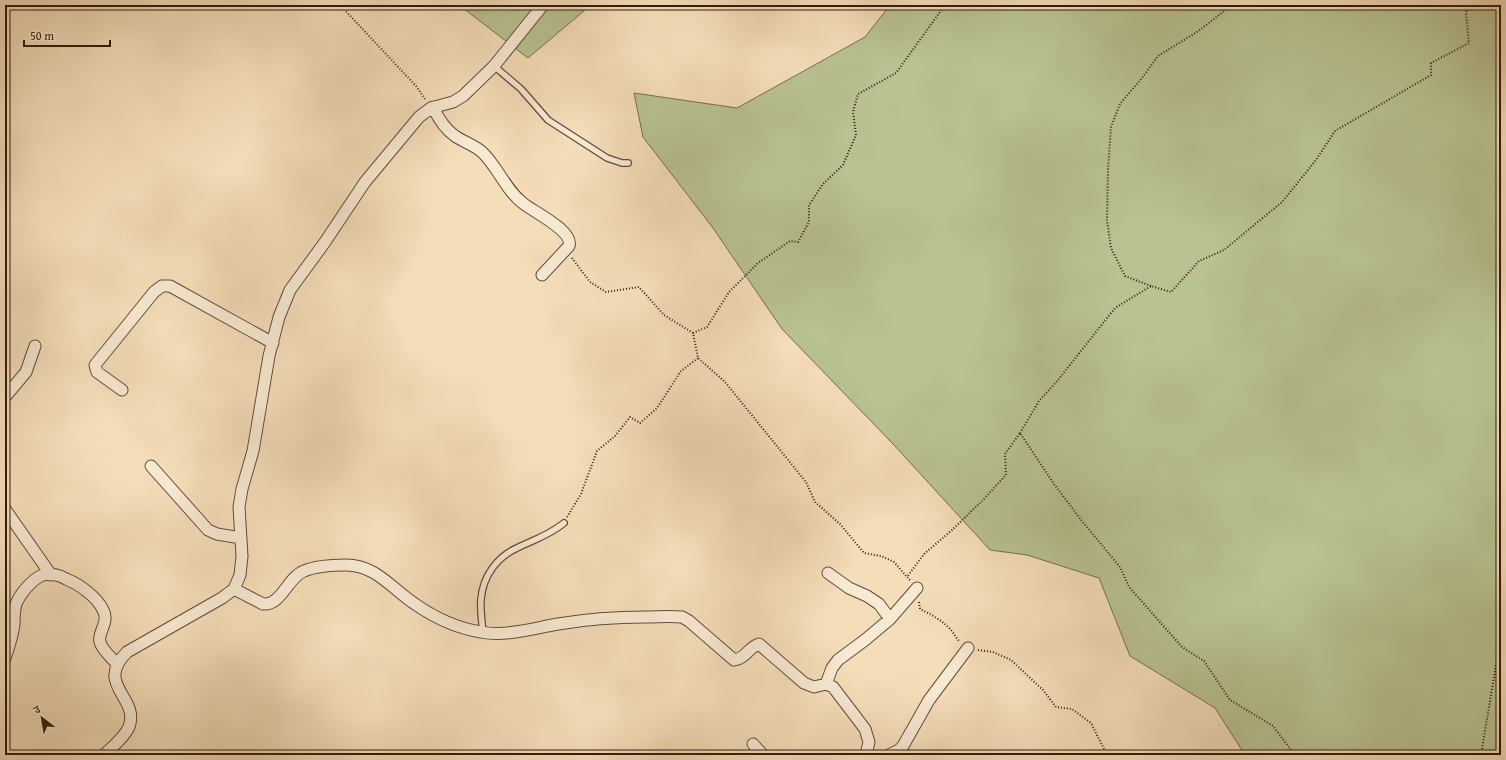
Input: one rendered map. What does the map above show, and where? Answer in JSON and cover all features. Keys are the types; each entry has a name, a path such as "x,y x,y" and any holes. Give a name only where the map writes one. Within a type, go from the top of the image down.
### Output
{"street":[{"path":"104,755 124,734 128,728 131,715 115,680 117,664 127,652 222,598 234,589 240,575 242,556 239,507 242,489 253,451 273,343 282,310 290,290 325,242 365,182 419,117 432,108 459,100 494,66 543,5"},
{"path":"432,108 439,119 456,136 476,147 484,154 516,198 568,236 570,243 566,250 542,275"},
{"path":"122,390 97,372 95,365 154,292 162,286 170,286 273,343"},
{"path":"5,398 26,372 35,346"},
{"path":"151,466 200,523 208,530 217,534 241,538"},
{"path":"5,509 51,575"},
{"path":"234,589 264,604 267,604 278,598 292,580 304,571 322,567 346,565 360,566 378,574 414,604 433,616 452,625 483,633 510,632 607,618 682,617 690,621 734,660 741,657 754,646 759,644 804,683 814,687 826,684 833,686 865,730 869,742 866,755"},
{"path":"828,573 849,588 867,596 879,604 890,619"},
{"path":"5,658 11,639 15,611 19,597 34,580 42,576 51,575 62,576 82,587 101,606 104,611 105,620 100,642 102,647 117,664"},
{"path":"826,684 832,668 838,660 890,619 917,588"},
{"path":"889,755 899,750 903,746 929,700 968,648"},
{"path":"753,744 763,755"}],"lane":[{"path":"494,66 521,89 548,120 607,158 614,161 628,163"},
{"path":"483,633 481,599 485,582 491,569 503,557 516,548 552,532 564,523"}],"path":[{"path":"340,5 416,86 432,108"},
{"path":"694,333 707,327 729,292 758,263 790,241 798,242 809,222 809,205 823,184 842,165 856,135 853,112 858,94 896,73 925,35 945,5"},
{"path":"1232,5 1197,32 1158,56 1120,104 1111,127 1107,220 1111,248 1124,276 1171,292 1199,261 1224,250 1282,202 1316,160 1335,131 1431,75 1431,63 1469,43 1466,13 1468,5"},
{"path":"566,250 590,282 606,292 639,286 664,315 694,333 698,358 725,382 806,482 815,502 840,524 864,554 881,556 894,562 917,588 920,609 949,627 956,639 968,648 993,652 1011,660 1043,690 1056,707 1072,709 1091,723 1107,755"},
{"path":"907,577 924,554 962,521 1006,475 1005,454 1039,402 1115,308 1151,286"},
{"path":"564,523 581,494 597,451 615,436 630,417 640,423 657,408 681,371 698,358"},
{"path":"1020,433 1058,490 1120,567 1128,587 1182,648 1204,661 1230,700 1272,726 1295,755"},
{"path":"1481,755 1497,659 1501,652"}],"green space":[{"path":"459,5 591,5 528,58"},
{"path":"890,5 1501,5 1501,755 1245,755 1215,708 1130,656 1099,578 1027,555 990,550 894,445 782,329 713,228 643,137 634,93 737,108 865,37"}]}
